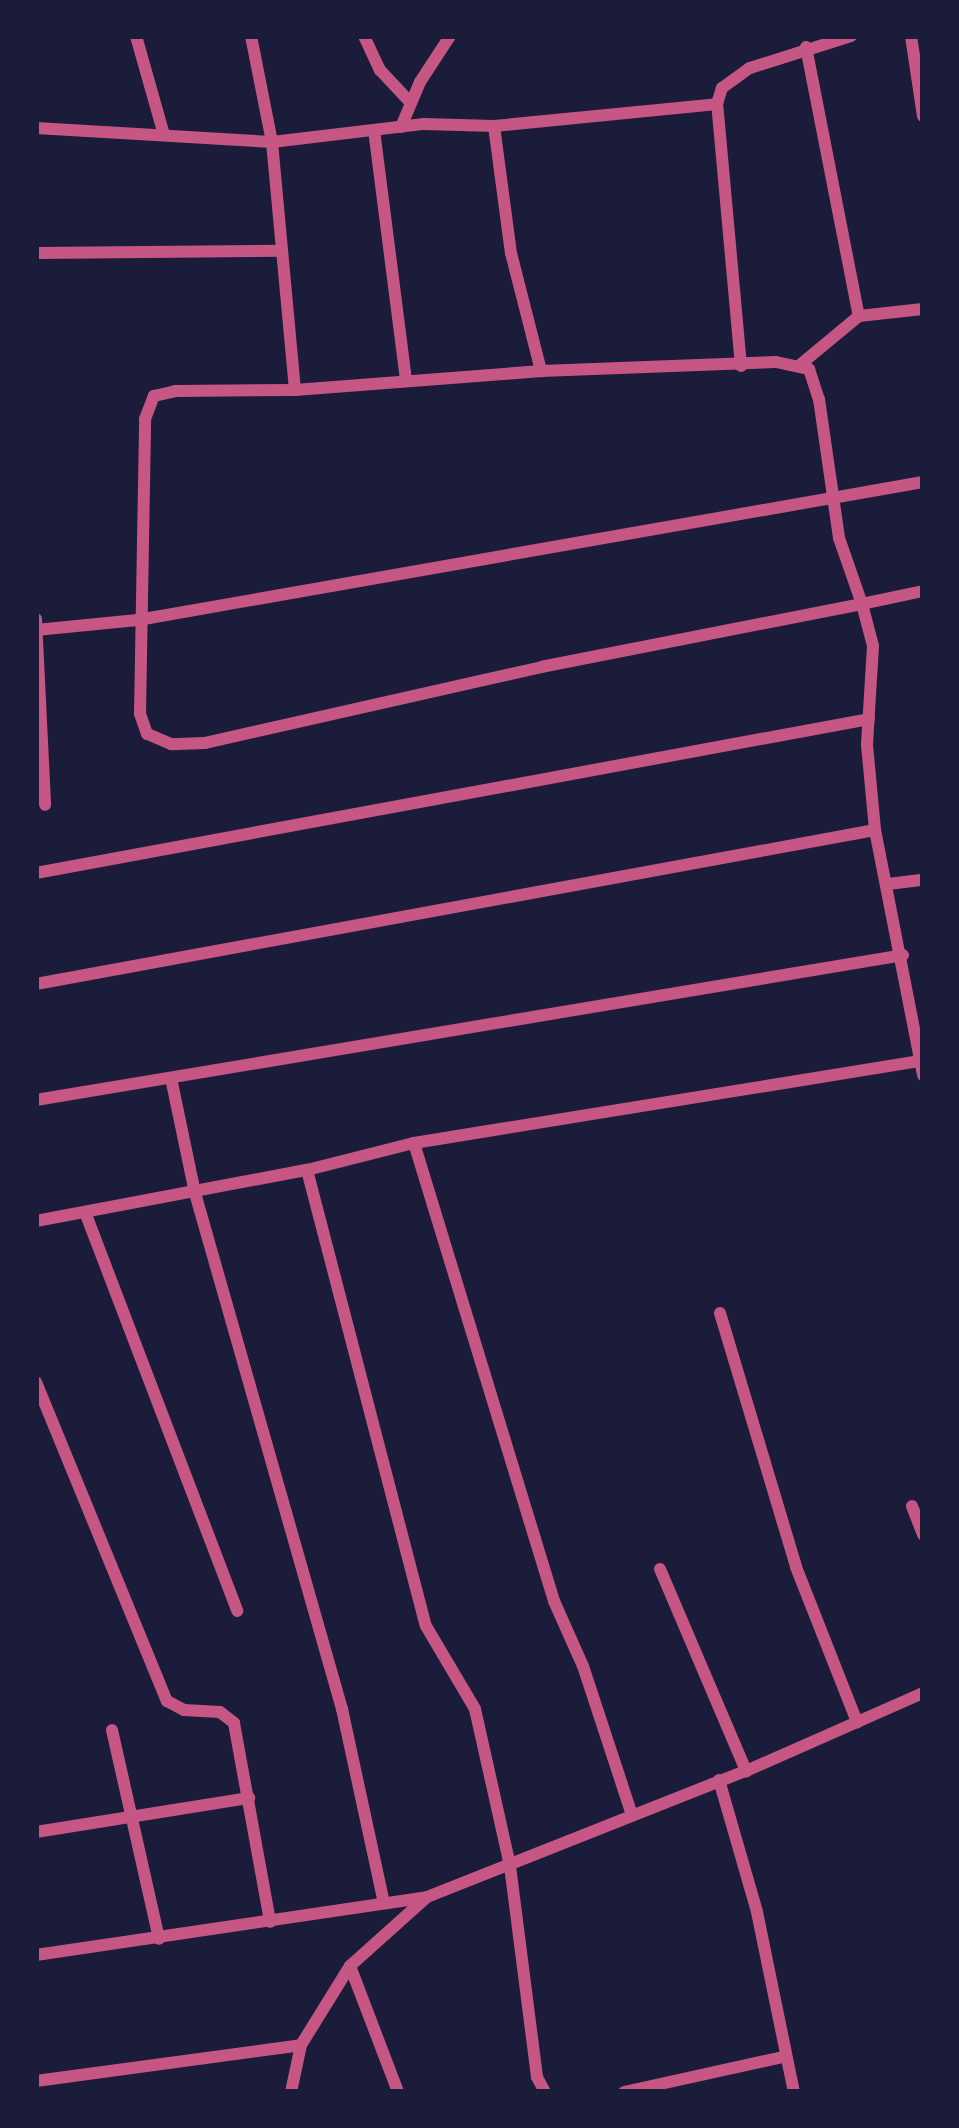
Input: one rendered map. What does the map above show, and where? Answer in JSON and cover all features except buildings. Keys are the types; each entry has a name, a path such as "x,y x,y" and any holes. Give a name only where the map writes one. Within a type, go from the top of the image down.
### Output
{"street":[{"path":"136,36 164,136"},
{"path":"251,36 272,142 295,390"},
{"path":"364,36 380,70 410,104"},
{"path":"401,127 450,36"},
{"path":"741,366 717,104 733,78 806,47 851,36"},
{"path":"911,36 923,116"},
{"path":"806,47 859,316"},
{"path":"36,128 272,142 401,127 494,126 717,104"},
{"path":"494,126 511,253 541,371"},
{"path":"374,130 406,382"},
{"path":"36,254 280,251"},
{"path":"923,309 859,316 801,364 541,371 295,390 175,391 154,396 145,419 140,714 147,734 171,744 205,743 923,591"},
{"path":"36,1221 307,1169 414,1143 922,1068 916,988 903,955 875,830 869,719 872,646 830,500 815,378 801,364"},
{"path":"36,630 138,620 923,482"},
{"path":"36,619 45,805"},
{"path":"36,873 869,719"},
{"path":"36,984 875,830"},
{"path":"888,884 923,880"},
{"path":"36,1100 903,955"},
{"path":"171,1078 194,1192 343,1708 384,1904"},
{"path":"414,1143 554,1601 583,1666 631,1812"},
{"path":"307,1169 426,1626 475,1709 510,1866 537,2077 545,2092"},
{"path":"85,1212 237,1611"},
{"path":"720,1313 796,1567 857,1721"},
{"path":"36,1382 167,1701 184,1710 220,1712 234,1723 270,1922"},
{"path":"912,1506 923,1535"},
{"path":"660,1569 746,1771"},
{"path":"36,1955 427,1897 631,1812 746,1771 923,1693"},
{"path":"112,1730 159,1939"},
{"path":"719,1780 757,1912 783,2057 794,2092"},
{"path":"36,1832 249,1798"},
{"path":"291,2092 301,2045 350,1966 427,1897"},
{"path":"350,1966 398,2092"},
{"path":"36,2081 301,2045"},
{"path":"625,2092 783,2057"}]}
